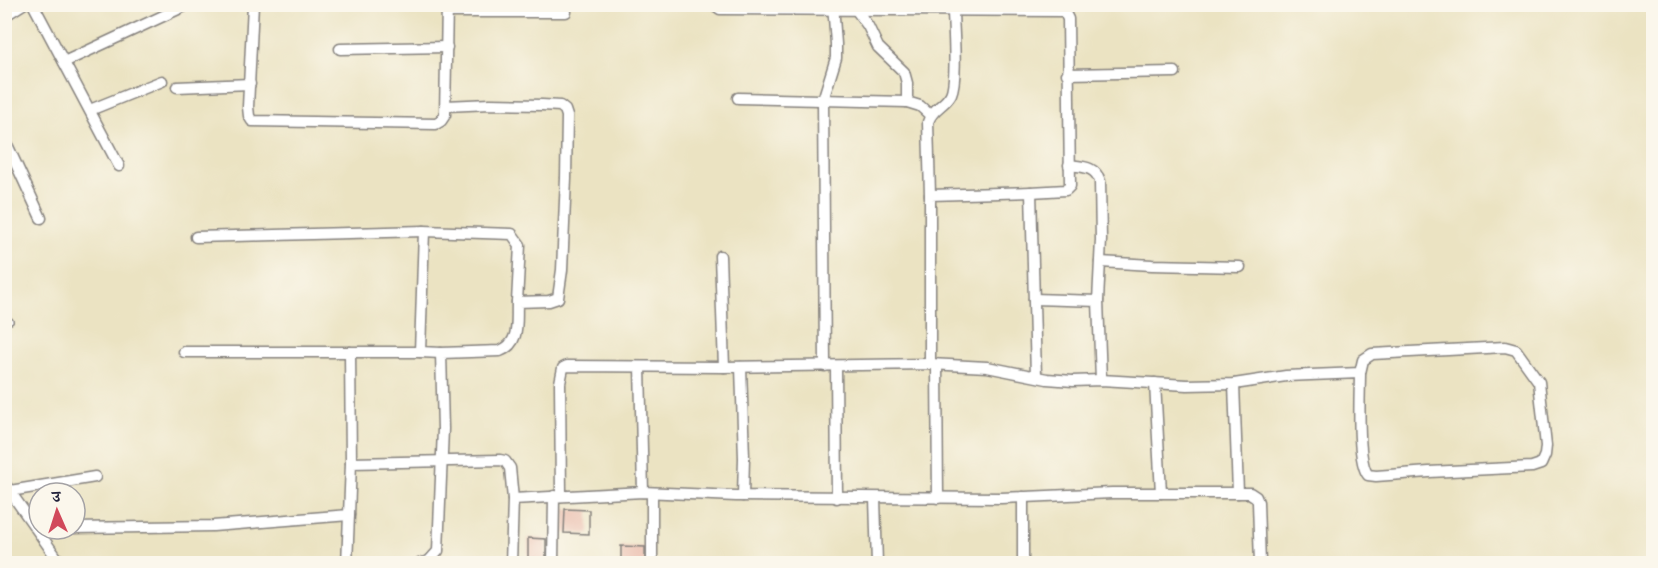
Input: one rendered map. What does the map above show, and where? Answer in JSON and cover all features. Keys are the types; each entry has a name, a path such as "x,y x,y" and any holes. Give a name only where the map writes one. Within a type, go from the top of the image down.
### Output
{"street":[{"path":"4,16 23,4"},
{"path":"33,4 119,166"},
{"path":"64,62 189,4"},
{"path":"253,4 248,107 252,121 260,123 436,124 445,115 446,106 447,8 566,12"},
{"path":"713,4 720,9 833,6 1064,11 1068,20 1070,186 1066,190 930,195"},
{"path":"833,6 837,44 836,58 824,100 837,498"},
{"path":"855,8 868,26 878,47 904,72 907,83 907,102"},
{"path":"938,498 928,122 930,115 951,93 954,81 953,9"},
{"path":"340,49 447,47"},
{"path":"1067,74 1175,72"},
{"path":"90,110 162,81"},
{"path":"177,87 250,84"},
{"path":"738,98 907,102 920,106 930,115"},
{"path":"446,106 490,104 560,106 565,110 567,116 560,292 558,298 554,300 518,302"},
{"path":"4,138 41,218"},
{"path":"1069,165 1090,168 1097,173 1100,181 1098,301 1101,380"},
{"path":"1031,192 1036,376"},
{"path":"420,352 424,231"},
{"path":"184,352 441,353 500,351 509,348 514,341 520,245 512,234 424,231 196,237"},
{"path":"720,256 724,367"},
{"path":"1100,262 1152,266 1240,267"},
{"path":"1034,299 1098,301"},
{"path":"1505,347 1516,350 1539,382 1546,446 1541,464 1532,467 1368,475 1364,471 1361,449 1360,373 1363,360 1372,354 1505,347"},
{"path":"347,564 351,464 350,352"},
{"path":"419,564 429,561 438,551 442,462 441,353"},
{"path":"553,564 560,383 563,368 567,366 741,367 934,364 987,368 1073,381 1234,384 1286,376 1360,373"},
{"path":"640,367 652,564"},
{"path":"741,367 743,496"},
{"path":"1155,383 1161,493"},
{"path":"1234,384 1238,493"},
{"path":"351,464 505,461 510,468 513,499 511,564"},
{"path":"27,514 7,487 95,477"},
{"path":"513,499 648,493 837,498 1023,497 1112,493 1253,494 1257,497 1260,564"},
{"path":"1023,497 1023,564"},
{"path":"875,498 877,564"},
{"path":"87,528 213,526 349,515"},
{"path":"46,541 61,564"}],"path":[{"path":"1064,11 1094,9 1112,4"}],"building":[{"path":"565,509 589,510 589,534 564,533"},
{"path":"528,538 546,539 546,563 528,562"},
{"path":"621,546 645,547 645,564 621,564"}]}
